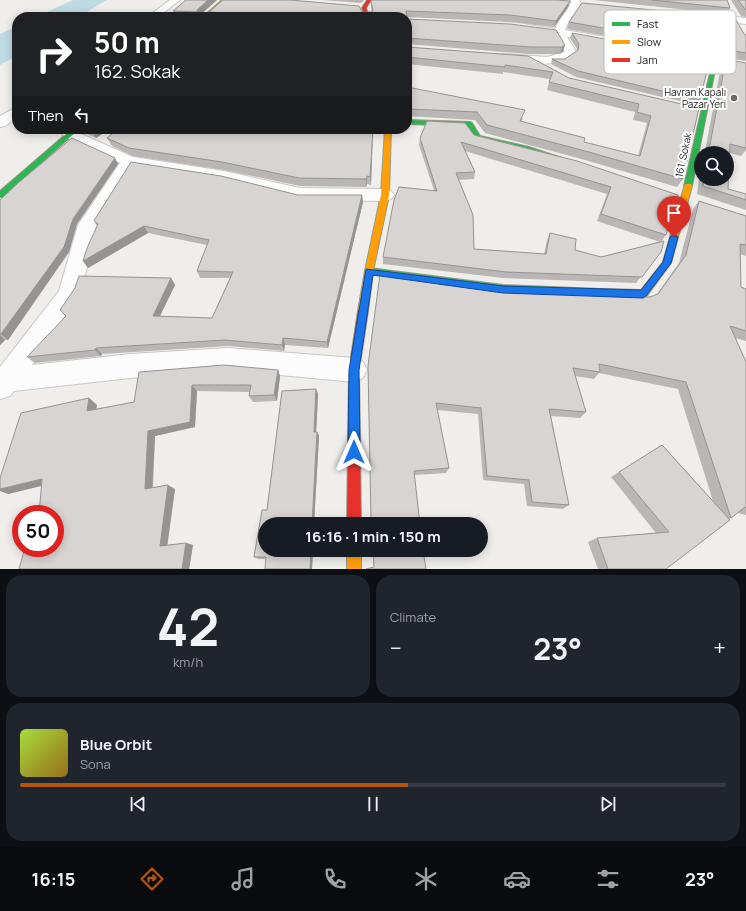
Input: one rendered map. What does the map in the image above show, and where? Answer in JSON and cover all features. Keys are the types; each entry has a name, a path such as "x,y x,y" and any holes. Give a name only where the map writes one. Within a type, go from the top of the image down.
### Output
{"street":[{"path":"159,12 176,0"},
{"path":"211,12 224,0"},
{"path":"562,2 579,2"},
{"path":"491,56 529,59 563,59 571,53 569,45 561,38 559,32 563,20 572,12 579,2"},
{"path":"736,20 746,21"},
{"path":"736,22 742,33"},
{"path":"516,27 604,39"},
{"path":"529,59 557,74"},
{"path":"736,63 746,65"},
{"name":"161. Sokak","path":"369,272 503,289 643,294 667,263 685,198 712,74"},
{"path":"689,109 704,113"},
{"path":"0,123 12,115"},
{"path":"412,122 470,124 478,137 527,148 565,160"},
{"path":"0,195 71,134"},
{"path":"78,134 103,143 129,161 224,176 300,194 385,195"},
{"path":"354,517 354,370 369,272 385,195 388,134"},
{"path":"4,384 69,294 88,225 129,161"},
{"path":"4,384 130,366 228,359 354,370"},
{"path":"354,557 354,569"}],"water":[{"path":"73,0 107,0 87,12 47,12"},
{"path":"12,28 12,59 0,65 0,34"}],"building":[{"path":"186,0 208,0 197,10 198,12 173,11"},
{"path":"223,0 290,0 359,6 362,12 209,12"},
{"path":"372,0 570,1 556,21 510,15 406,11 372,12 371,2"},
{"path":"652,0 727,0 730,8"},
{"path":"738,0 746,0 746,10 745,9"},
{"path":"582,3 653,10 604,10 604,28 569,22"},
{"path":"412,19 510,24 556,30 565,45 562,47 531,47 412,38"},
{"path":"736,20 746,35 746,53 736,51"},
{"path":"572,33 604,39 604,74 706,74 700,100 578,71 552,59 565,59 578,50 579,44"},
{"path":"412,47 528,56 569,78 699,108 683,179 487,125 477,112 412,109 412,88 525,110 520,121 585,138 584,142 640,156 651,116 637,112 639,104 549,82 553,72 505,65 505,67 412,58"},
{"path":"736,61 746,63 746,148 730,144 730,146 709,146 723,74 736,74"},
{"path":"427,121 465,123 474,135 577,161 678,195 666,235 601,214 611,187 461,142 475,172 456,173 473,215 474,249 546,254 550,233 576,239 575,250 601,257 664,241 661,252 642,277 506,272 383,257 394,200 399,187 437,191 420,138"},
{"path":"112,134 373,134 370,177 367,176 366,179 299,178 222,162 129,148 107,138"},
{"path":"72,138 115,158 73,219 64,247 0,334 0,200"},
{"path":"131,162 221,176 298,195 362,195 327,342 283,338 282,345 225,340 96,348 95,350 27,357 66,316 60,310 75,288 79,276 171,278 153,316 212,318 233,272 197,271 209,240 144,226 83,261 98,224 94,221"},
{"path":"703,186 728,186 728,189 746,194 746,200"},
{"path":"699,201 746,216 746,245 740,244 741,287 746,289 746,331 730,326 746,362 746,508 745,507 731,518 686,382 599,364 600,372 573,368 586,412 549,409 569,505 532,502 529,480 487,476 481,408 436,403 449,468 414,471 419,517 371,517 368,366 380,274 506,292 650,297 658,294 686,255"},
{"path":"224,365 278,370 274,395 249,396 251,385 192,385 190,422 148,431 145,489 168,485 160,546 186,543 182,569 19,569 22,557 64,557 64,505 40,505 42,479 0,489 0,478 21,413 89,398 87,411 134,402 139,372"},
{"path":"316,389 314,432 317,432 312,517 261,517 262,510 267,510 282,391"},
{"path":"662,445 730,520 666,569 608,569 597,538 669,532 619,472"},
{"path":"258,534 258,557 254,557"},
{"path":"266,557 311,557 310,569 265,569"},
{"path":"373,557 424,557 426,569 366,569 374,567"}],"traffic: fast":[{"path":"688,186 712,74"},
{"path":"412,122 470,124 478,137 527,148 559,158"},
{"path":"0,195 70,134"},
{"path":"369,271 503,289 601,293"}],"traffic: slow":[{"path":"211,12 224,0"},
{"path":"363,311 369,271 385,195 388,134"},
{"path":"601,293 643,294 667,263 688,186"},
{"path":"354,557 354,569"}],"traffic: jam":[{"path":"365,12 364,8 369,0"},
{"path":"354,517 354,370 363,311"}],"place":[{"name":"Havran Kapalı Pazar Yeri","path":"734,98"}],"route":[{"path":"354,452 354,370 369,272 503,289 643,294 667,263 674,237"}]}
